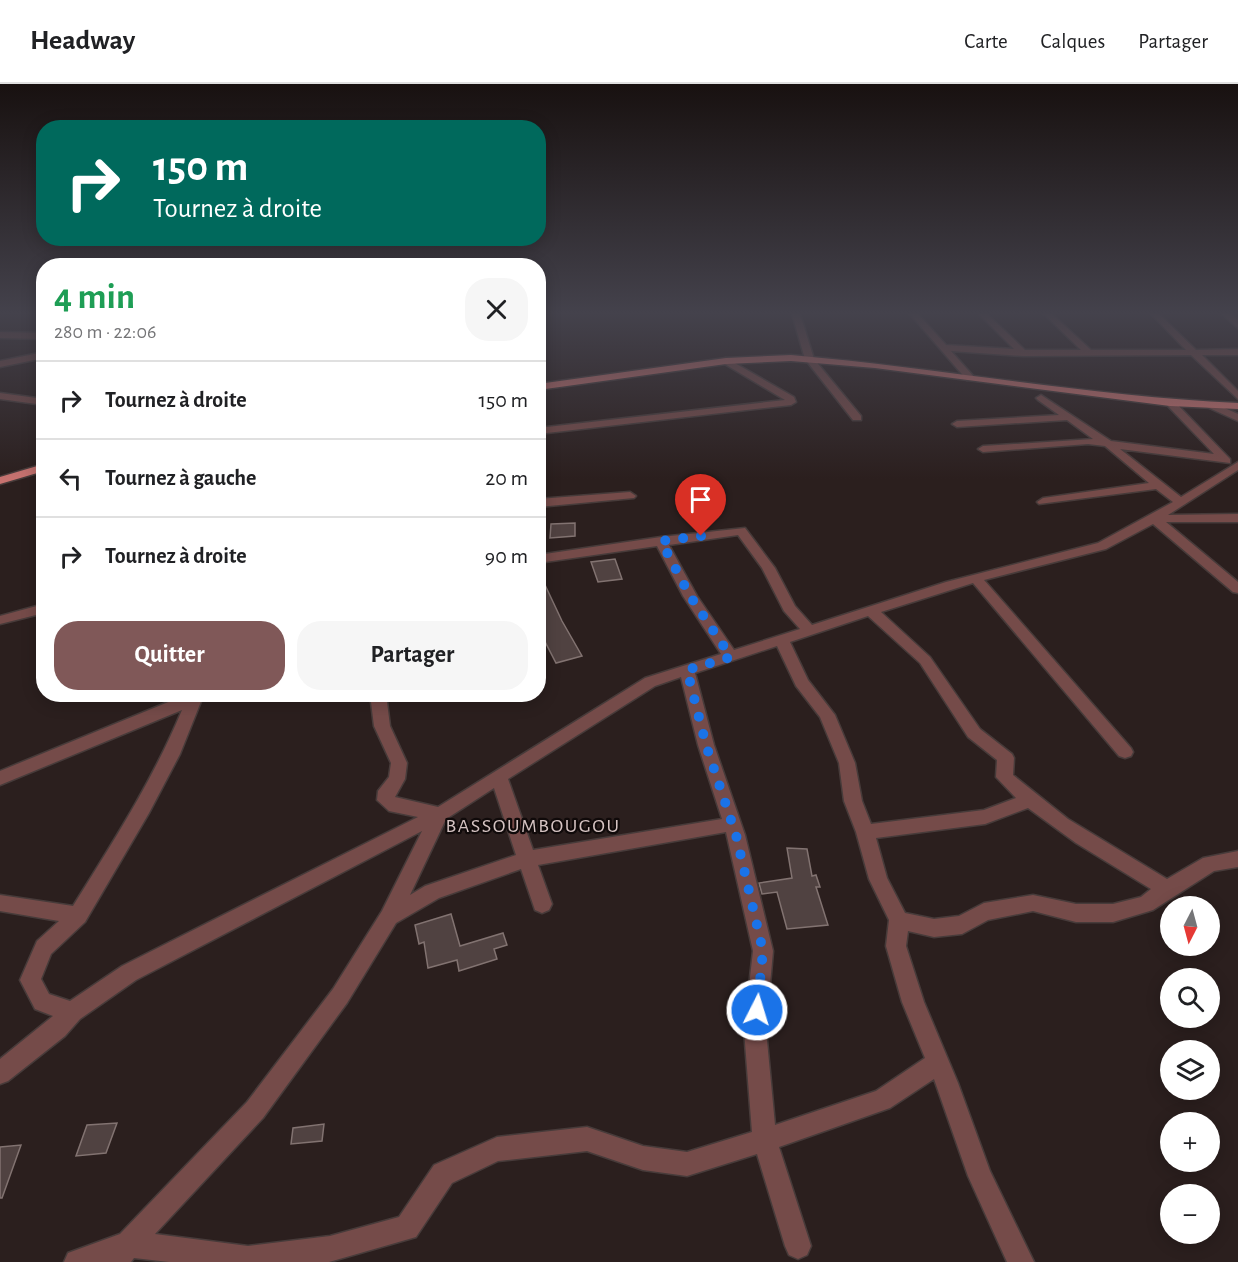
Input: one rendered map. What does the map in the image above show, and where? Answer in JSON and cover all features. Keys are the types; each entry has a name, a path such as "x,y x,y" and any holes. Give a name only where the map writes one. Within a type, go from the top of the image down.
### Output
{"main road":[{"path":"546,386 668,369"},
{"path":"894,369 1170,403 1238,406"},
{"path":"0,481 36,470"}],"street":[{"path":"546,430 791,402 791,399 740,369"},
{"path":"818,369 857,418"},
{"path":"963,369 970,378"},
{"path":"1212,369 1238,396"},
{"path":"0,396 36,401"},
{"path":"1041,398 1107,443 1180,502"},
{"path":"1170,403 1231,464"},
{"path":"1211,405 1238,418"},
{"path":"957,424 1068,417"},
{"path":"983,448 1088,441 1231,464"},
{"path":"0,1073 57,1028 72,1012 129,973 440,814 650,682 976,579 1102,546 1154,519 1231,464"},
{"path":"1043,502 1158,485"},
{"path":"546,502 630,496"},
{"path":"1154,519 1238,518"},
{"path":"1154,519 1238,589"},
{"path":"546,558 741,531 768,568 789,608 810,631"},
{"path":"661,541 690,596 731,657"},
{"path":"976,579 1125,752"},
{"path":"0,620 36,610"},
{"path":"871,611 925,660 974,733 1006,758 1004,777 1029,800 1098,848 1167,889"},
{"path":"782,641 801,682 827,716 847,763 853,801 866,832 878,879 899,920 896,946 913,1002 980,1176 1021,1262"},
{"path":"687,670 706,745 733,824 763,951 755,1030 765,1140 798,1246"},
{"path":"0,778 182,702"},
{"path":"72,1012 42,1002 30,980 44,948 78,916 172,753 193,702"},
{"path":"379,702 382,726 399,763 397,779 387,791 386,800 395,806 440,814"},
{"path":"499,777 542,904"},
{"path":"866,832 985,817 1029,800"},
{"path":"122,1253 255,1110 340,996 389,917 440,814"},
{"path":"389,917 432,892 527,859 733,824"},
{"path":"899,920 934,928 962,925 984,912 1033,903 1076,913 1113,913 1146,904 1210,864 1238,859"},
{"path":"0,903 78,916"},
{"path":"77,1262 122,1253 248,1259 330,1249 407,1228 443,1174 497,1149 587,1139 643,1158 687,1164 882,1100 938,1063"}],"building":[{"path":"575,523 575,536 550,538 551,524"},
{"path":"615,559 622,579 598,582 591,562"},
{"path":"546,587 582,656 556,663 546,644"},
{"path":"787,848 807,849 812,876 816,875 820,887 816,887 828,925 787,929 777,892 762,894 759,883 792,878"},
{"path":"451,914 460,946 503,933 507,945 494,949 497,959 459,971 457,960 428,968 424,942 419,944 415,925"},
{"path":"117,1123 106,1153 76,1156 87,1125"},
{"path":"324,1124 322,1141 291,1144 293,1128"},
{"path":"21,1145 2,1198 0,1198 0,1147"}],"district":[{"name":"BASSOUMBOUGOU","path":"533,826"}],"route":[{"path":"701,536 661,541 690,596 731,657 687,670 706,745 736,835 763,951 757,1010"}]}
